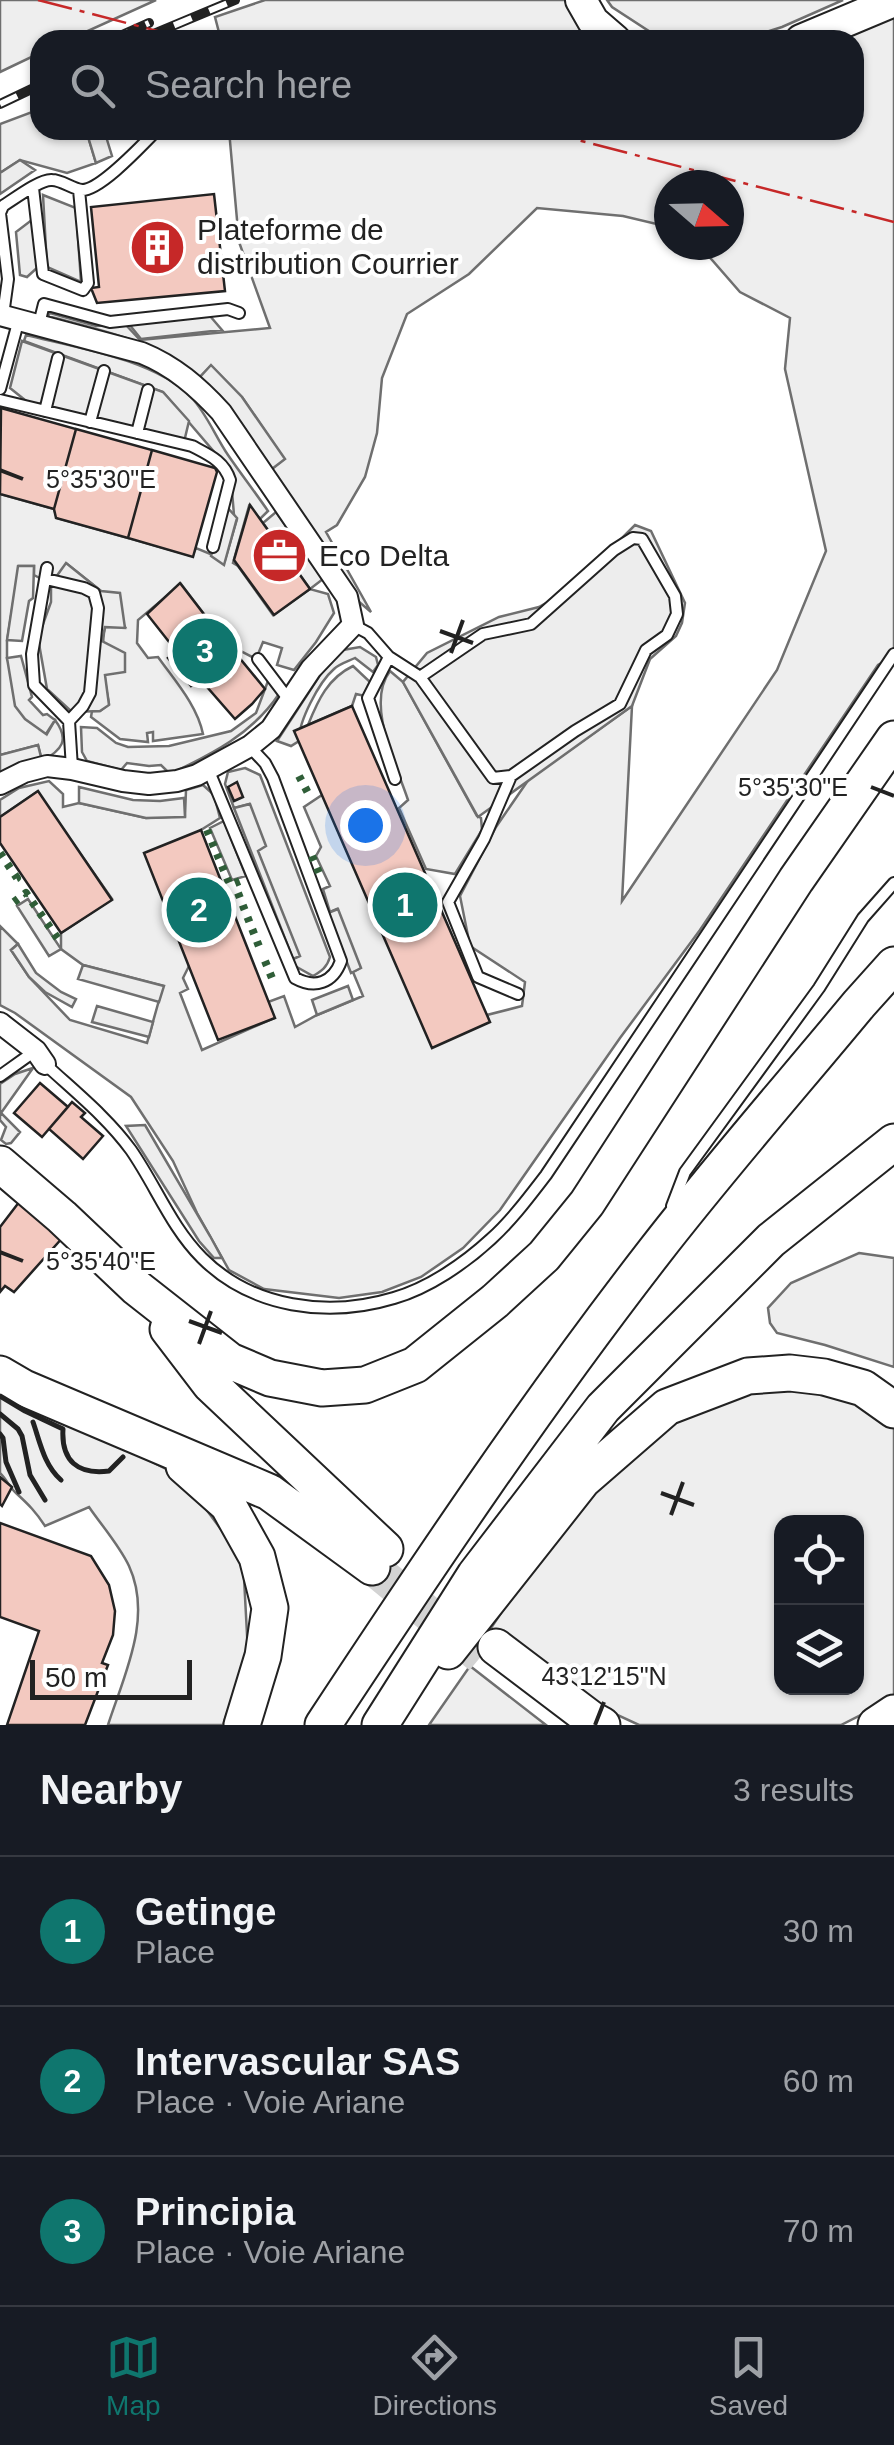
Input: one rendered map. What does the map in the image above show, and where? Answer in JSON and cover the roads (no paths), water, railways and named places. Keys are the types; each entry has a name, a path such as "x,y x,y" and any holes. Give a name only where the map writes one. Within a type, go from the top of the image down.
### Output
{"highway":[{"path":"0,1164 62,1216 137,1288 230,1361 270,1378 322,1388 364,1385 415,1365 544,1256 586,1203 796,880 894,739"},
{"path":"323,1725 448,1536 656,1250 894,966"},
{"path":"384,1725 475,1574 602,1408 771,1240 894,1142"},
{"path":"0,1374 24,1388 269,1492 378,1558 210,1384 137,1288"},
{"path":"384,1725 472,1623 583,1480 668,1407 748,1376 790,1372 863,1388 894,1410"},
{"path":"142,1438 188,1469 228,1505 257,1557 270,1608 262,1656 242,1725"},
{"path":"562,1725 492,1655 602,1725"},
{"path":"876,1725 894,1713"}],"main road":[{"path":"581,0 604,30"},
{"path":"825,30 894,1"}],"street":[{"path":"0,784 47,766 149,784 178,782 208,769 250,746 271,729 311,669 353,626 347,597 222,412 198,388 151,357 15,318"},
{"path":"0,1023 40,1058"}],"lane":[{"path":"0,389 15,318 0,213 3,206 46,179 87,190 123,165 147,140"},
{"path":"33,188 43,274 83,290 88,283 79,190"},
{"path":"15,318 44,304 110,322 228,308 239,312"},
{"path":"45,411 58,358"},
{"path":"90,422 104,371"},
{"path":"137,433 148,390"},
{"path":"0,400 192,446 220,462 230,480 214,547"},
{"path":"353,626 368,633 388,657 420,676 493,778 511,776 620,704 646,650 666,634 677,614 675,596 642,539 633,538 614,550 531,624 483,634 420,676"},
{"path":"69,721 90,693 98,608 94,592 46,574 32,654 34,684 69,721 72,769"},
{"path":"0,1076 40,1058 101,1115 131,1150 182,1236 204,1260 254,1293 305,1308 365,1305 397,1298 431,1282 493,1238 546,1175 894,654"},
{"path":"388,657 368,698 395,780"},
{"path":"258,659 290,701"},
{"path":"208,769 295,978 309,984 325,982 336,973 341,961 274,778 250,746"},
{"path":"511,776 484,838 448,902 478,977 518,994"},
{"path":"656,1250 685,1172 864,918 894,882"}],"tunnel":[{"path":"372,1567 487,1662"}],"railway":[{"path":"163,30 235,0"},
{"path":"133,30 149,23"},
{"path":"0,104 30,90"}],"place":[{"name":"Plateforme de distribution Courrier","path":"158,247"},
{"name":"Eco Delta","path":"280,556"},
{"name":"Principia","path":"205,651"},
{"name":"Getinge","path":"405,905"},
{"name":"Intervascular SAS","path":"199,910"}]}
